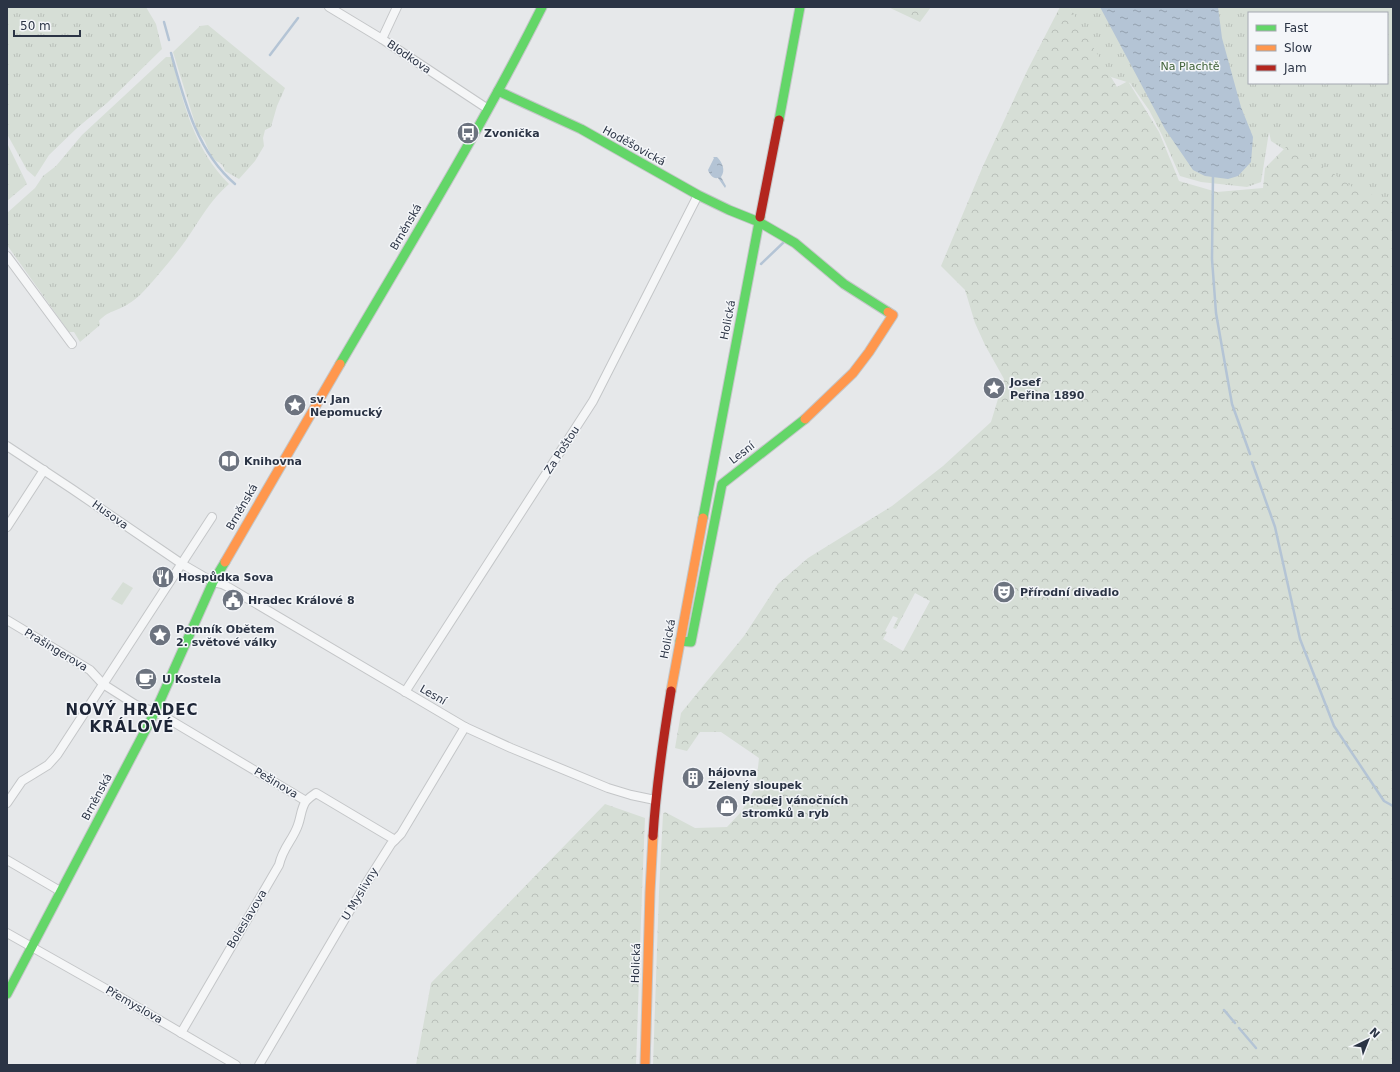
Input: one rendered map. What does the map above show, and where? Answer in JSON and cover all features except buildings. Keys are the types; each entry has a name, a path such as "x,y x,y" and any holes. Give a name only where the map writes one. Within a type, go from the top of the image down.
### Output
{"street":[{"name":"Blodkova","path":"329,7 382,39 488,109"},
{"path":"382,39 397,7"},
{"name":"Brněnská","path":"7,994 155,712 213,582 488,109 542,7"},
{"name":"Holická","path":"645,1065 650,892 655,800 662,742 800,7"},
{"name":"Hoděšovická","path":"498,90 580,129 698,195 759,222"},
{"name":"Za Poštou","path":"405,692 593,401 698,195"},
{"name":"Lesní","path":"680,641 691,642 722,484 790,431 832,393 853,372 893,315 844,284 796,243 759,222"},
{"path":"7,256 72,344"},
{"name":"Husova","path":"7,446 182,564 213,582"},
{"path":"7,527 44,470"},
{"path":"7,803 22,781 48,765 57,755 212,518"},
{"name":"Lesní","path":"213,582 222,584 465,727 511,748 608,788 655,800"},
{"name":"Prašingerova","path":"7,620 90,670 103,684 136,705 155,712"},
{"name":"Pešinova","path":"155,712 306,801 316,793 395,840"},
{"name":"U Myslivny","path":"259,1065 362,890 391,844 400,834 465,727"},
{"name":"Boleslavova","path":"181,1033 279,865 281,854 298,826 302,809 306,801"},
{"path":"7,860 60,892"},
{"name":"Přemyslova","path":"7,933 236,1065"}],"green space":[{"path":"7,7 146,7 156,24 162,49 107,103 77,128 49,155 35,177 27,170 7,134"},
{"path":"888,7 931,7 920,22"},
{"path":"1060,7 1069,7 1117,87 1128,81 1159,132 1179,181 1217,192 1263,188 1265,168 1290,143 1355,189 1393,202 1393,1065 653,1065 663,814 665,812 695,828 727,827 741,812 756,787 759,758 721,732 700,732 687,751 675,748 681,713 744,636 778,584 808,558 892,506 943,466 991,422 1004,379 985,345 975,323 965,290 941,266 983,166 1028,69","holes":["915,593 930,601 903,651 883,639 887,632 885,631 893,616 898,618 893,628 896,629"]},
{"name":"Na Plachtě","path":"1069,7 1393,7 1393,220 1271,141 1269,132 1261,182 1247,187 1201,182 1180,176 1149,110 1130,83 1111,77 1096,58"},
{"path":"208,25 285,88 277,106 271,127 265,130 263,138 264,146 255,161 239,179 225,171 221,164 213,158 203,138 198,133 173,52 200,26"},
{"path":"166,57 172,57 185,108 199,141 217,171 229,184 211,203 186,240 138,297 124,307 103,317 99,321 100,325 80,342 74,332 69,332 7,245 7,213 35,188 43,176 56,166 82,135"},
{"path":"7,143 27,184 7,201"},
{"path":"123,582 133,588 122,605 111,599"},
{"path":"605,804 645,818 636,1065 416,1065 431,983"}],"water":[{"path":"1100,7 1218,7 1222,38 1241,107 1253,137 1251,162 1238,176 1228,179 1205,176 1193,170 1165,129"},
{"path":"713,157 717,157 722,164 723,172 721,177 726,186 725,188 718,178 712,176 708,170 714,158"}],"waterway":[{"path":"270,55 298,18"},
{"path":"164,22 169,40"},
{"path":"171,53 187,107 201,141 222,171 235,184"},
{"path":"1213,175 1212,259 1216,313 1232,404 1250,454"},
{"path":"761,264 785,241"},
{"path":"1252,462 1275,527 1300,639 1334,726 1384,801 1393,806"},
{"path":"1224,1010 1235,1023"},
{"path":"1239,1028 1256,1048"}],"traffic: fast":[{"path":"340,364 494,98 542,7"},
{"path":"779,120 800,7"},
{"path":"498,91 581,129 698,195 759,222 795,243 844,284 888,312"},
{"path":"703,518 760,217"},
{"path":"680,641 691,642 722,484 805,419"},
{"path":"7,994 155,712 213,582 225,562"}],"traffic: slow":[{"path":"805,419 853,373 869,352 893,315 888,312"},
{"path":"225,562 340,364"},
{"path":"671,691 703,518"},
{"path":"645,1065 653,836"}],"traffic: jam":[{"path":"760,217 779,120"},
{"path":"653,836 660,764 671,691"}],"place":[{"name":"Zvonička","path":"468,133"},
{"name":"Josef Peřina 1890","path":"994,388"},
{"name":"sv. Jan Nepomucký","path":"295,405"},
{"name":"Knihovna","path":"229,461"},
{"name":"Hospůdka Sova","path":"163,577"},
{"name":"Přírodní divadlo","path":"1004,592"},
{"name":"Hradec Králové 8","path":"233,600"},
{"name":"Pomník Obětem 2. světové války","path":"160,635"},
{"name":"U Kostela","path":"146,679"},
{"name":"hájovna Zelený sloupek","path":"693,778"},
{"name":"Prodej vánočních stromků a ryb","path":"727,806"}],"district":[{"name":"NOVÝ HRADEC KRÁLOVÉ","path":"132,718"}]}
